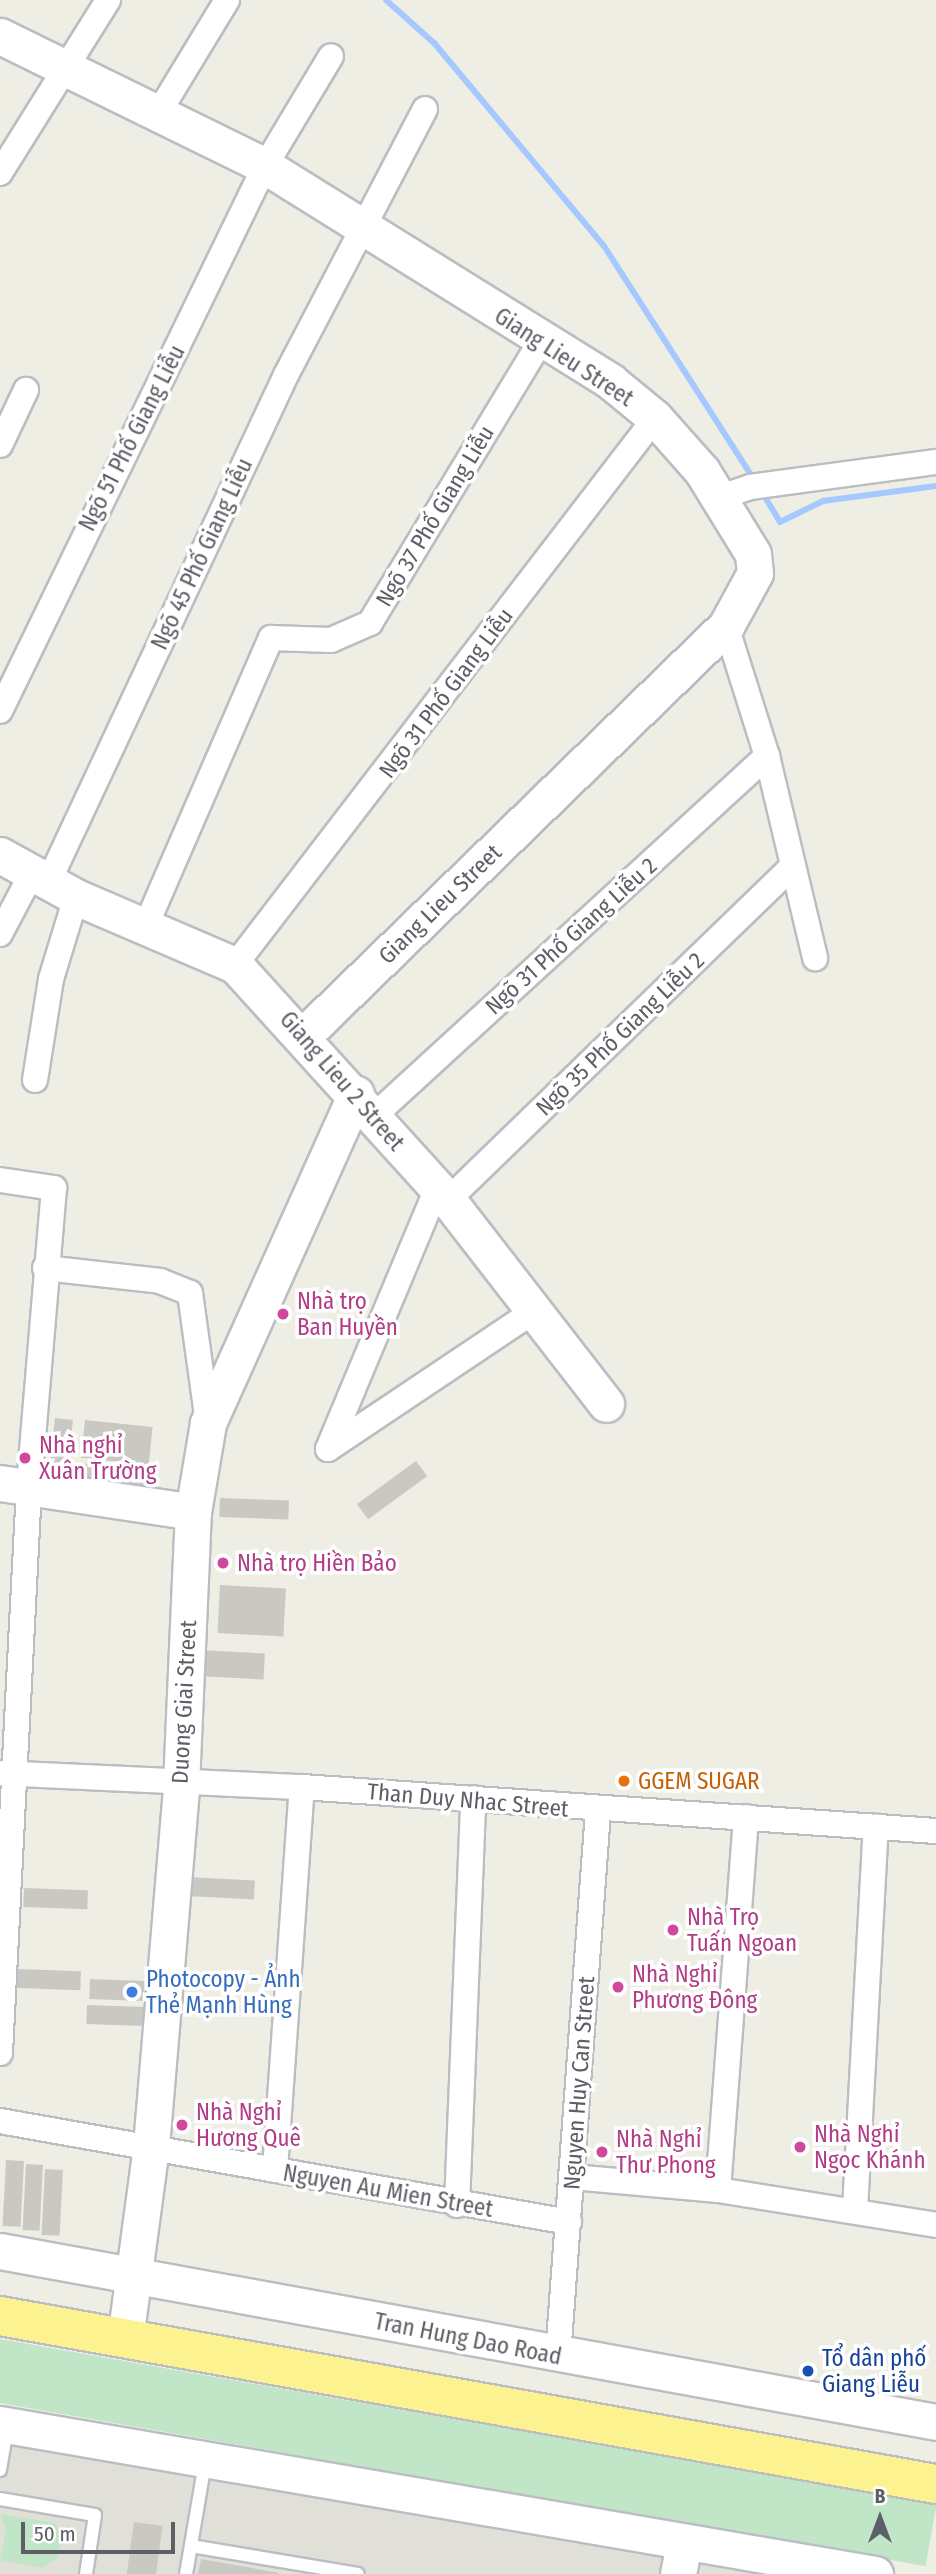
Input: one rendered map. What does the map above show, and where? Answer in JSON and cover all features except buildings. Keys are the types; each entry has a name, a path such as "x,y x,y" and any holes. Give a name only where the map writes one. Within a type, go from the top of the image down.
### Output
{"highway":[{"path":"0,2316 936,2484"}],"street":[{"path":"0,173 108,0"},
{"path":"159,112 228,0"},
{"name":"Giang Lieu Street","path":"0,36 67,66 265,166 540,342 610,381 655,418 717,498 753,554 755,573 726,626 304,1035"},
{"name":"Ngõ 51 Phố Giang Liễu","path":"0,710 265,166 331,56"},
{"name":"Ngõ 45 Phố Giang Liễu","path":"52,885 286,375 425,109"},
{"name":"Ngõ 37 Phố Giang Liễu","path":"147,923 271,638 331,640 370,623 540,342"},
{"path":"0,444 26,390"},
{"name":"Ngõ 31 Phố Giang Liễu","path":"235,965 655,418"},
{"path":"717,498 750,487 936,462"},
{"path":"726,626 767,756 791,868 815,958"},
{"name":"Ngõ 31 Phố Giang Liễu 2","path":"365,1105 767,756"},
{"name":"Giang Lieu 2 Street","path":"0,855 52,885 147,923 235,965 304,1035 443,1194 537,1309 606,1404"},
{"name":"Ngõ 35 Phố Giang Liễu 2","path":"443,1194 791,868"},
{"path":"0,934 52,885"},
{"path":"35,1080 51,979 52,885"},
{"name":"Duong Giai Street","path":"125,2339 136,2276 150,2146 181,1785 193,1511 208,1423 365,1105"},
{"path":"0,1180 54,1188 15,1485 0,2053"},
{"path":"443,1194 328,1449 537,1309"},
{"path":"45,1268 160,1281 190,1293 208,1423"},
{"path":"15,1485 193,1511"},
{"name":"Than Duy Nhac Street","path":"7,1773 181,1785 302,1787 473,1798 598,1811 746,1817 936,1831"},
{"path":"275,2171 302,1787"},
{"path":"457,2205 473,1798"},
{"name":"Nguyen Huy Can Street","path":"558,2356 598,1811"},
{"path":"718,2190 746,1817"},
{"path":"855,2210 876,1827"},
{"name":"Nguyen Au Mien Street","path":"0,2121 150,2146 457,2205 569,2222"},
{"path":"572,2177 718,2190 936,2225"},
{"name":"Tran Hung Dao Road","path":"0,2251 558,2356 936,2422"},
{"path":"4,2425 681,2558 875,2574"}],"lane":[{"path":"0,2470 4,2425"},
{"path":"186,2574 205,2463"},
{"path":"0,2499 95,2515 86,2574"},
{"path":"191,2546 358,2574"}],"shaded area":[{"path":"0,2438 774,2574 0,2574"}],"green space":[{"path":"0,2339 936,2504 926,2566 0,2403"},
{"path":"0,2514 55,2523 63,2537 58,2558 41,2568 0,2560 6,2530"}],"waterway":[{"path":"386,0 435,44 604,246 754,480"},
{"path":"762,492 780,522 823,501 936,486"}],"place":[{"name":"Nhà trọ Ban Huyền","path":"283,1314"},
{"name":"Nhà nghỉ Xuân Trường","path":"25,1458"},
{"name":"Nhà trọ Hiền Bảo","path":"223,1563"},
{"name":"GGEM SUGAR","path":"624,1781"},
{"name":"Nhà Trọ Tuấn Ngoan","path":"673,1930"},
{"name":"Nhà Nghỉ Phương Đông","path":"618,1987"},
{"name":"Photocopy - Ảnh Thẻ Mạnh Hùng","path":"132,1992"},
{"name":"Nhà Nghỉ Hương Quê","path":"182,2125"},
{"name":"Nhà Nghỉ Ngọc Khánh","path":"800,2147"},
{"name":"Nhà Nghỉ Thư Phong","path":"602,2152"},
{"name":"Tổ dân phố Giang Liễu","path":"808,2371"}]}
